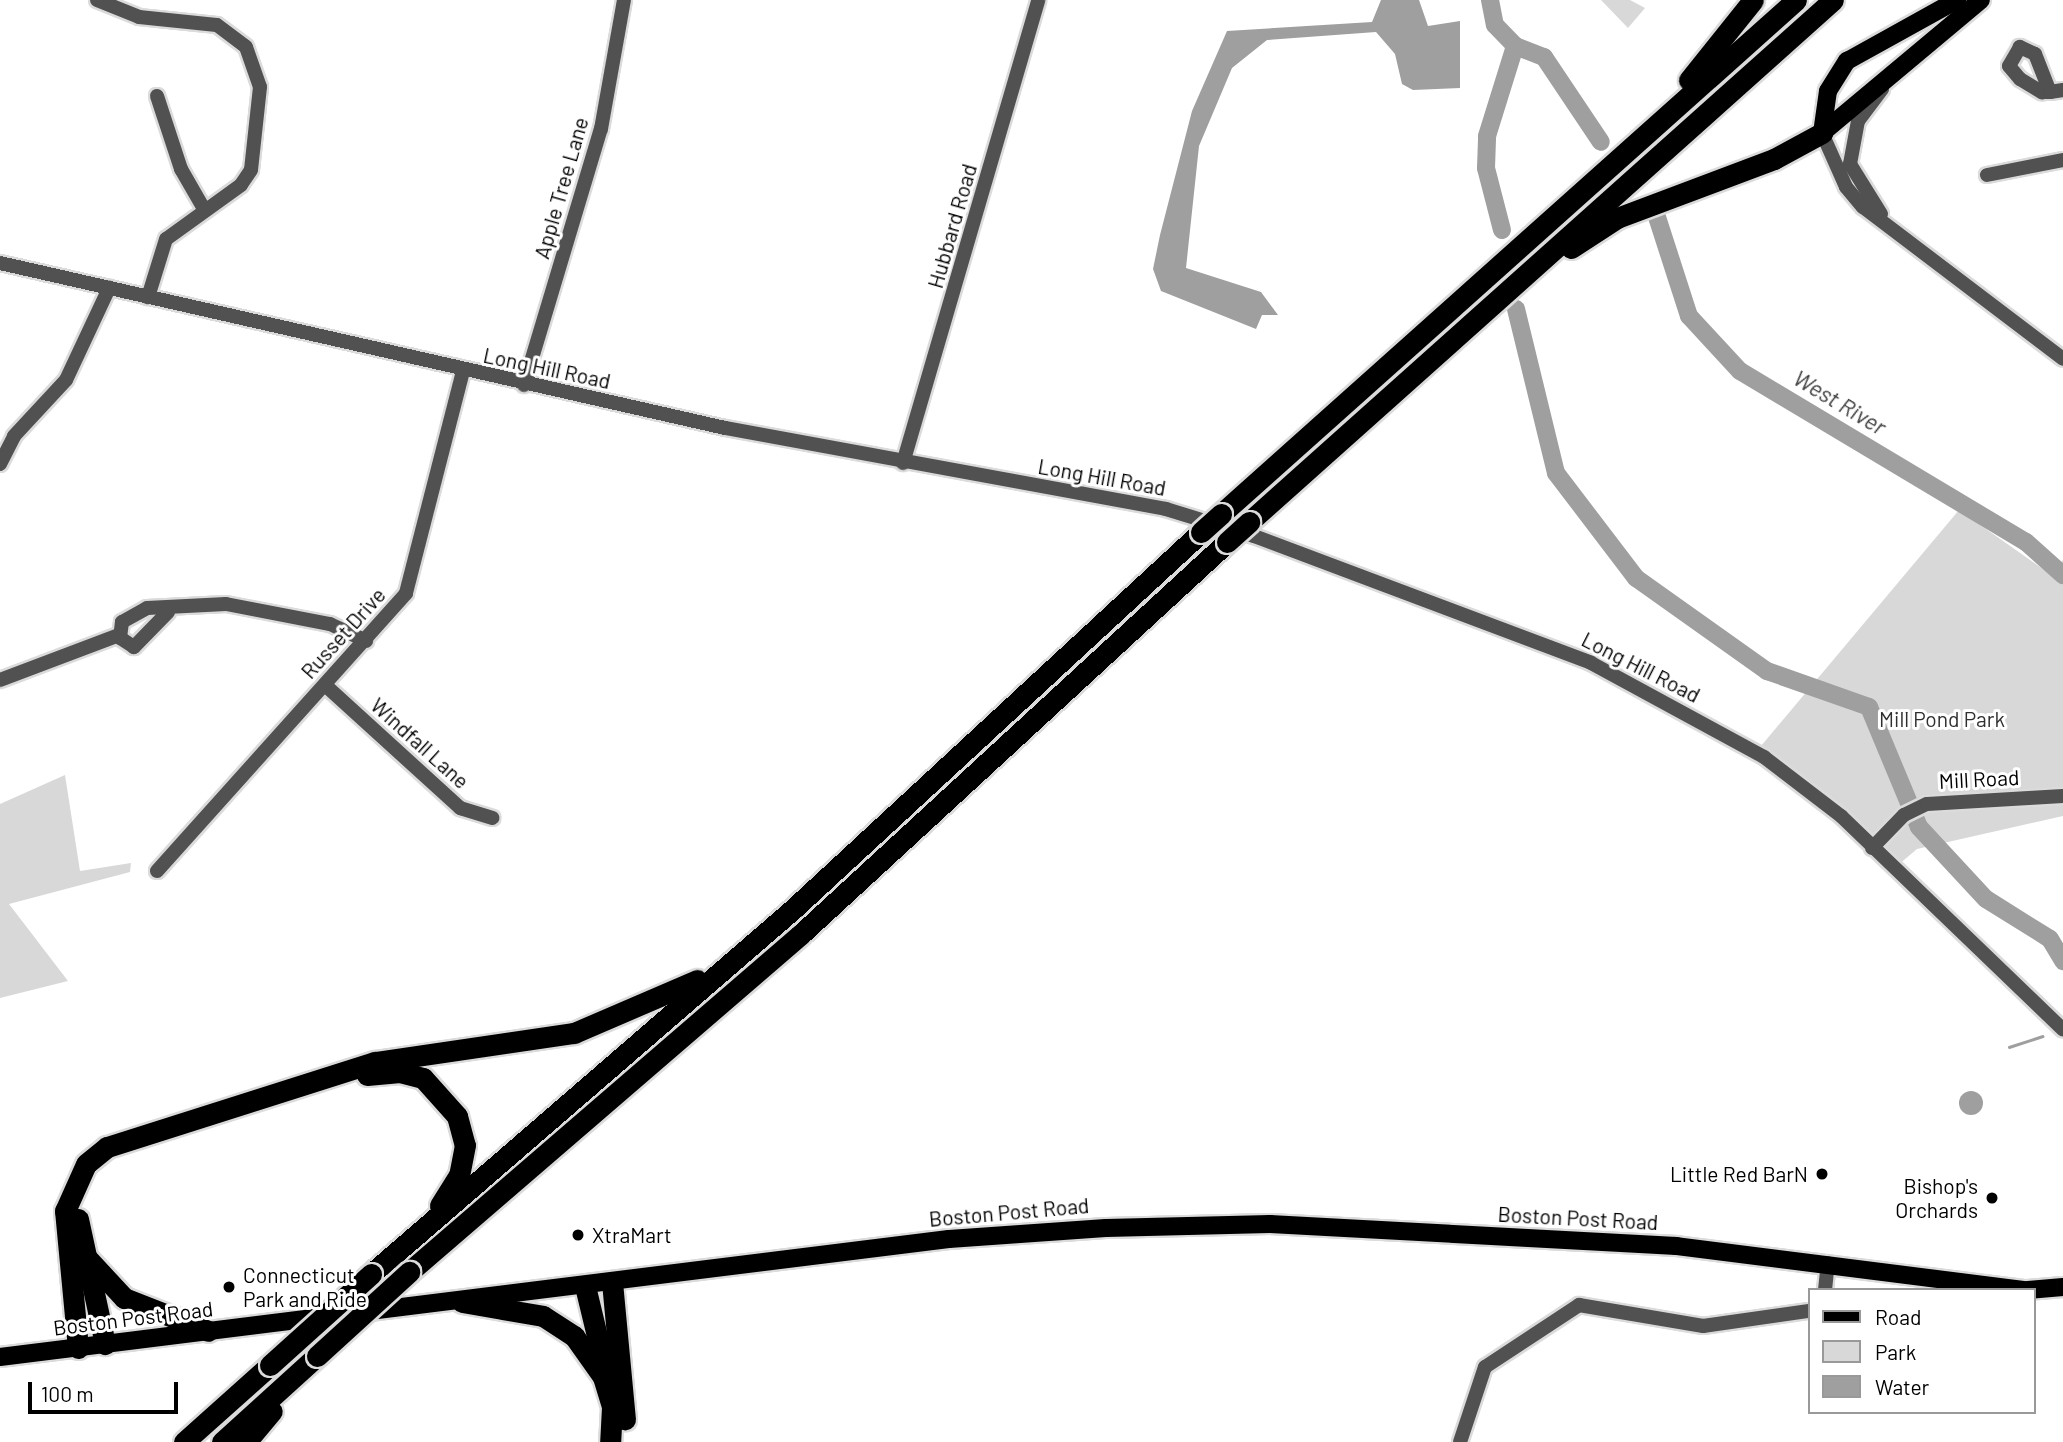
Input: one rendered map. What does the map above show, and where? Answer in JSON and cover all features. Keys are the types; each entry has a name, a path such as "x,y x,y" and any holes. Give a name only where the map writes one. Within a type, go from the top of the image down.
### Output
{"highway":[{"path":"1581,193 1694,75 1753,0"},
{"path":"184,1442 371,1274 792,910 1201,532 1796,0"},
{"path":"222,1442 410,1272 801,934 1249,522 1833,0"},
{"path":"1469,326 1617,218 1774,159 1822,133"},
{"path":"78,1348 65,1211 86,1164 107,1147 374,1062 550,1037 617,1019 701,978 792,910"},
{"path":"105,1343 79,1237 78,1205 88,1179 108,1157 369,1074 400,1072 443,1093 465,1145 460,1175 440,1205 371,1274"},
{"path":"79,1237 102,1280 124,1298 208,1331"},
{"path":"612,1282 622,1442"},
{"path":"585,1286 612,1407 610,1442"},
{"path":"462,1302 543,1316 574,1336 597,1360 612,1407"},
{"path":"247,1442 317,1356"}],"main road":[{"path":"1822,133 1828,91 1847,61 1957,0"},
{"path":"1822,133 1882,89 1981,0"},
{"name":"Boston Post Road","path":"0,1357 462,1302 1003,1233 1270,1224 1676,1246 2012,1288"},
{"name":"Boston Post Road","path":"2035,1289 2063,1287"}],"street":[{"path":"97,0 139,17 217,25 246,47 255,65 260,116 251,170 241,186 204,209 166,239 148,297"},
{"name":"Apple Tree Lane","path":"524,385 601,129 624,0"},
{"name":"Hubbard Road","path":"903,463 1038,0"},
{"path":"1882,89 1854,129 1850,169 1892,230"},
{"path":"156,96 181,169 204,209"},
{"path":"1822,133 1851,194 1892,230 2063,359"},
{"path":"1987,175 2063,160"},
{"name":"Long Hill Road","path":"0,263 524,385 903,463 1195,516 1563,652 1764,757 1872,848 2063,1030"},
{"path":"0,464 15,436 66,380 109,288"},
{"name":"Russet Drive","path":"157,871 366,641 406,593 463,371"},
{"path":"0,680 120,635 131,614 147,608 168,612 254,606 330,624 366,641"},
{"path":"120,635 134,647 168,612"},
{"name":"Windfall Lane","path":"325,685 460,808 493,818"},
{"name":"Mill Road","path":"1872,848 1909,812 1940,801 2063,796"},
{"path":"1825,1288 1828,1263"},
{"path":"1460,1442 1485,1367 1579,1305 1703,1326 1808,1311"}],"green space":[{"path":"1601,0 1630,0 1645,8 1628,28"},
{"name":"Mill Pond Park","path":"1959,510 2050,574 2063,560 2063,816 1917,849 1898,865 1761,746"},
{"path":"65,775 80,871 131,863 130,872 9,904 68,981 0,998 0,804"}],"water":[{"path":"1381,0 1419,0 1428,26 1460,21 1460,88 1413,90 1402,84 1395,54 1376,32 1267,40 1232,68 1199,146 1186,268 1261,292 1278,315 1262,315 1256,329 1161,291 1153,269 1160,235 1192,111 1227,31 1372,22"},
{"path":"1971,1091 1979,1095 1983,1103 1979,1111 1971,1115 1963,1111 1959,1103 1963,1095"}],"waterway":[{"name":"West River","path":"1490,0 1495,25 1515,46"},
{"path":"1515,46 1544,57 1601,142"},
{"path":"1502,230 1486,168 1487,136 1515,46"},
{"name":"West River","path":"1657,217 1689,316 1740,371 2026,542 2063,575"},
{"path":"1516,309 1556,473 1636,578 1767,671 1869,707 1919,827 1986,899 2050,939 2063,961"},
{"path":"2009,1047 2042,1036"}],"place":[{"name":"Little Red BarN","path":"1822,1174"},
{"name":"Bishop's Orchards","path":"1992,1198"},
{"name":"XtraMart","path":"578,1235"},
{"name":"Connecticut Park and Ride","path":"229,1287"}]}
